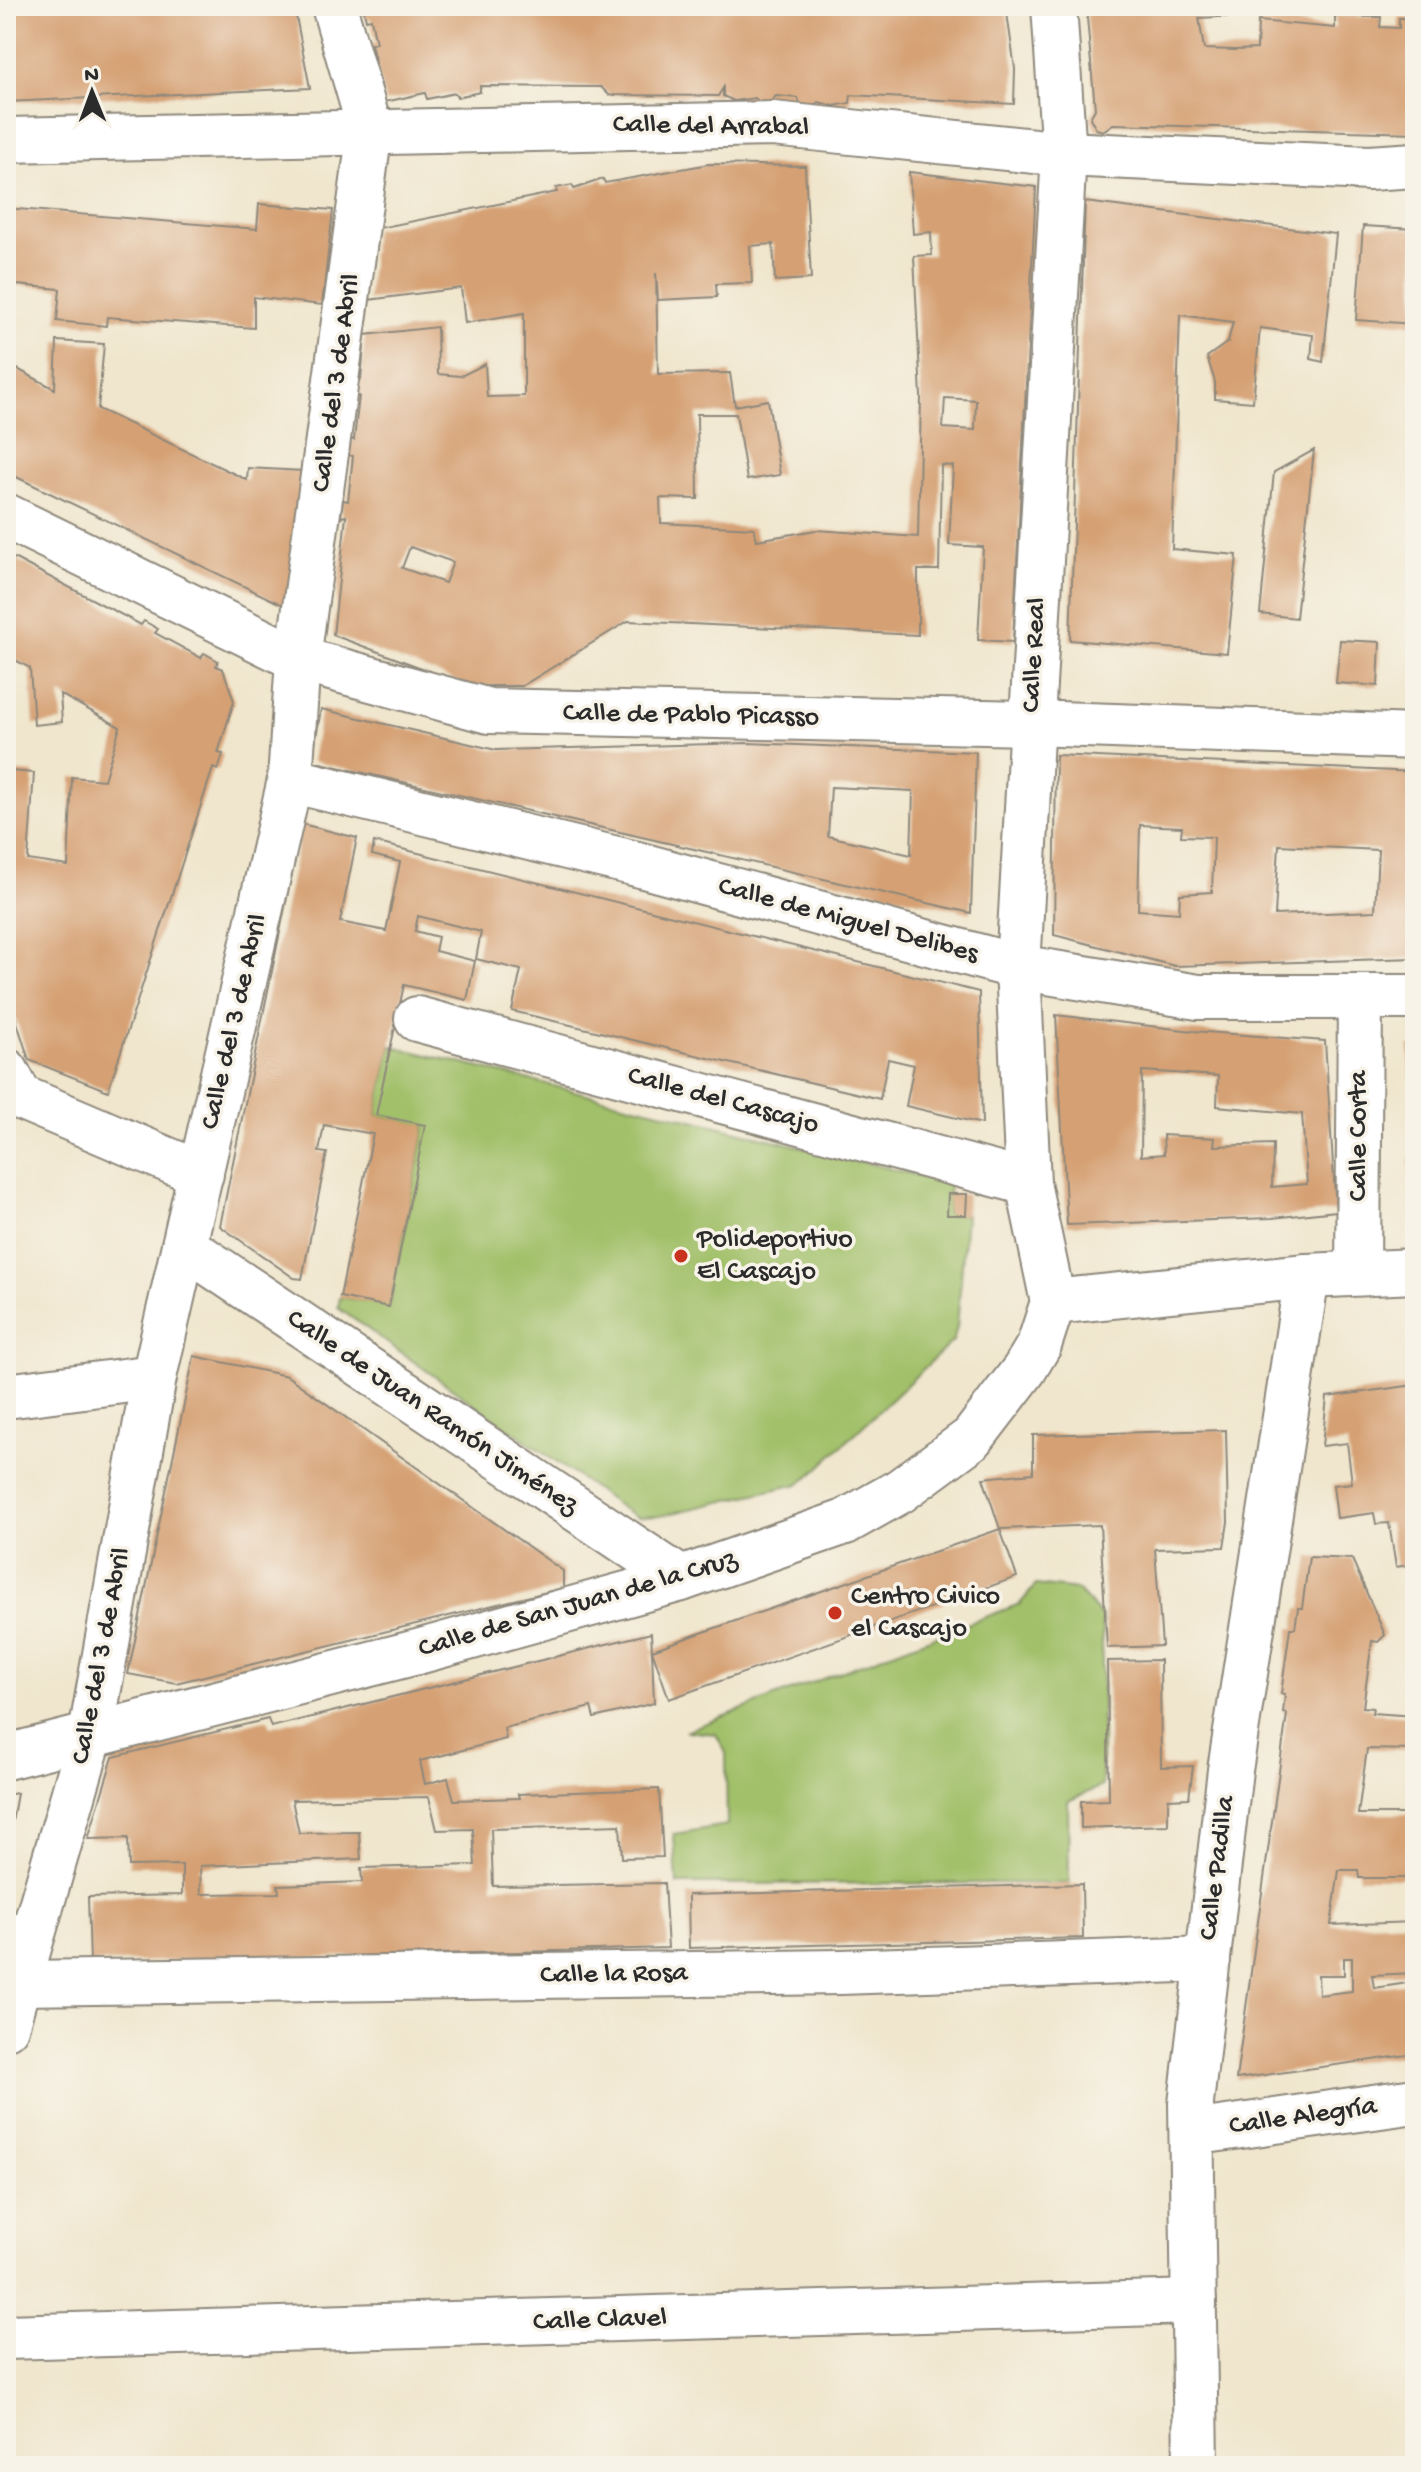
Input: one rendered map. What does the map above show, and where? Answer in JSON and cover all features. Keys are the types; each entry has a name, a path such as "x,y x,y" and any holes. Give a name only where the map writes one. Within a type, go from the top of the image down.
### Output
{"street":[{"name":"Calle del 3 de Abril","path":"6,2027 91,1734 154,1377 290,780 298,659 370,130 334,6"},
{"name":"Calle Real","path":"1053,1302 1028,1183 1018,967 1064,154 1054,6"},
{"name":"Calle del Arrabal","path":"6,140 370,130 773,124 1064,154 1369,168 1415,165"},
{"name":"Calle de Pablo Picasso","path":"6,516 298,659 489,711 1031,723 1415,737"},
{"name":"Calle de Miguel Delibes","path":"290,780 633,863 1018,967 1198,997 1415,997"},
{"name":"Calle Corta","path":"1358,1273 1360,999"},
{"name":"Calle del Cascajo","path":"417,1019 1028,1183"},
{"path":"6,1071 20,1097 201,1174"},
{"name":"Calle de Juan Ramón Jiménez","path":"184,1246 681,1579"},
{"path":"1053,1302 1307,1276 1415,1271"},
{"name":"Calle Padilla","path":"1196,2466 1191,2103 1230,1770 1307,1276"},
{"name":"Calle de San Juan de la Cruz","path":"6,1757 421,1651 681,1579 845,1522 900,1491 972,1438 1039,1345 1053,1302"},
{"path":"6,1396 154,1377"},
{"name":"Calle la Rosa","path":"20,1983 841,1972 1208,1959"},
{"name":"Calle Alegría","path":"1192,2133 1415,2101"},
{"name":"Calle Clavel","path":"6,2337 1194,2302"}],"green space":[{"name":"Polideportivo El Cascajo","path":"391,1046 949,1183 947,1214 966,1215 957,1327 953,1341 798,1484 660,1516 638,1517 338,1308 340,1297 389,1306 425,1126 376,1115"},
{"path":"1036,1585 1077,1590 1102,1617 1102,1786 1068,1801 1069,1883 677,1884 674,1834 727,1825 726,1753 716,1734 685,1731 1020,1604"}],"building":[{"path":"294,6 310,88 6,102 6,8"},
{"path":"363,6 1006,6 1015,69 1014,104 851,95 850,103 834,106 819,102 811,107 800,103 798,98 776,96 768,105 761,104 755,98 734,101 723,96 723,88 718,96 609,95 601,87 480,86 480,92 457,97 455,93 427,99 425,93 385,102 371,44 376,43 371,19 366,20"},
{"path":"1086,6 1259,6 1259,15 1199,18 1204,49 1257,49 1258,21 1335,28 1335,16 1381,17 1380,27 1399,28 1399,18 1415,18 1415,133 1113,124 1103,131 1096,129 1090,118 1095,109"},
{"path":"709,164 805,166 811,279 775,281 773,244 750,246 752,283 716,284 717,297 658,300 656,273 658,374 730,373 735,406 768,400 780,475 747,480 736,414 697,414 698,499 660,498 661,523 754,528 757,540 816,530 918,537 921,397 914,256 932,255 931,232 913,234 909,172 1036,187 1013,642 978,640 983,547 949,545 953,466 941,465 939,570 918,570 918,635 628,621 522,686 470,686 333,635 346,516 341,517 343,500 348,501 353,456 348,455 350,439 354,440 359,396 354,395 356,378 361,379 365,335 437,327 438,374 461,376 485,364 487,397 524,396 524,313 465,323 461,288 368,300 374,229 557,192 556,188 572,185 574,189 603,179 605,183","holes":["945,398 976,400 975,430 943,428","410,547 453,562 445,583 402,568"]},
{"path":"1085,202 1336,234 1323,362 1311,359 1313,335 1260,328 1253,402 1215,399 1215,382 1207,357 1228,342 1233,322 1180,315 1172,549 1237,555 1227,653 1070,640"},
{"path":"259,204 333,210 322,305 254,297 254,328 107,317 106,326 57,321 60,289 6,284 6,208 257,229"},
{"path":"1363,226 1415,229 1415,324 1356,320"},
{"path":"57,341 104,344 98,409 247,480 248,468 303,471 289,608 6,472 6,363 55,389"},
{"path":"1314,450 1296,618 1260,614 1274,472"},
{"path":"6,554 141,625 144,621 158,629 155,633 201,658 204,653 218,661 216,666 223,669 234,701 218,753 223,754 218,770 213,768 108,1091 29,1060 6,988 6,752 10,771 34,773 28,860 68,866 72,777 104,780 120,727 60,694 62,722 34,725 30,668 6,655"},
{"path":"1340,640 1380,642 1378,686 1336,683"},
{"path":"321,709 496,750 748,743 976,752 971,913 312,761","holes":["831,787 913,791 911,855 828,836"]},
{"path":"1056,755 1415,772 1415,958 1175,966 1054,935","holes":["1140,825 1182,827 1181,836 1214,837 1212,892 1180,894 1179,913 1138,910","1279,845 1378,850 1375,911 1275,915"]},
{"path":"302,824 357,838 340,922 386,931 400,862 372,855 374,842 979,992 982,1124 906,1106 914,1065 888,1059 880,1099 512,1011 521,970 476,959 481,932 418,916 415,931 438,937 435,951 475,961 467,1000 404,985 376,1115 425,1125 389,1307 340,1297 373,1134 324,1125 319,1152 327,1153 302,1279 294,1278 220,1226"},
{"path":"1056,1015 1193,1031 1325,1041 1336,1211 1272,1218 1067,1225","holes":["1142,1071 1218,1076 1217,1106 1302,1114 1307,1184 1272,1187 1273,1144 1214,1146 1215,1138 1163,1135 1164,1154 1141,1156"]},
{"path":"1409,1046 1415,1046 1415,1115 1413,1115"},
{"path":"1415,1157 1415,1215 1412,1215 1409,1158"},
{"path":"948,1194 967,1194 966,1215 947,1215"},
{"path":"194,1356 287,1376 563,1571 563,1588 176,1683 128,1674"},
{"path":"1415,1385 1413,1599 1408,1565 1396,1567 1389,1523 1376,1524 1374,1513 1337,1518 1333,1485 1352,1483 1347,1443 1322,1446 1327,1397"},
{"path":"1226,1430 1228,1522 1224,1547 1155,1549 1162,1646 1107,1648 1100,1525 1000,1529 983,1478 1033,1473 1033,1435"},
{"name":"Centro Civico el Cascajo","path":"1000,1529 1017,1577 669,1699 652,1650"},
{"path":"1309,1557 1352,1559 1385,1635 1378,1642 1372,1641 1363,1707 1373,1708 1372,1713 1415,1716 1415,1750 1367,1749 1358,1814 1415,1814 1415,1878 1359,1878 1358,1870 1339,1870 1331,1925 1415,1922 1415,1973 1372,1975 1374,1988 1415,1982 1415,2054 1236,2079 1287,1714 1283,1713 1285,1694 1281,1694 1290,1628 1295,1628 1298,1608 1302,1608","holes":["1344,1958 1352,1958 1352,1991 1319,1995 1318,1975 1344,1975"]},
{"path":"651,1633 654,1703 594,1718 591,1707 504,1728 506,1739 420,1761 425,1784 448,1778 454,1800 519,1798 518,1794 659,1789 663,1857 622,1858 620,1825 491,1829 493,1886 664,1883 668,1948 90,1963 88,1897 182,1895 182,1865 129,1866 128,1838 88,1839 113,1757 268,1719 271,1727","holes":["429,1797 437,1830 473,1829 475,1865 361,1868 362,1882 278,1885 279,1893 201,1894 200,1866 361,1859 359,1832 299,1833 292,1800"]},
{"path":"1160,1660 1161,1767 1193,1766 1189,1798 1168,1799 1168,1825 1081,1828 1081,1801 1109,1800 1107,1661"},
{"path":"17,1793 8,1846 6,1846 6,1795"},
{"path":"1082,1884 1083,1938 689,1948 688,1895"}],"place":[{"name":"Polideportivo El Cascajo","path":"681,1256"},
{"name":"Centro Civico el Cascajo","path":"835,1613"}]}
